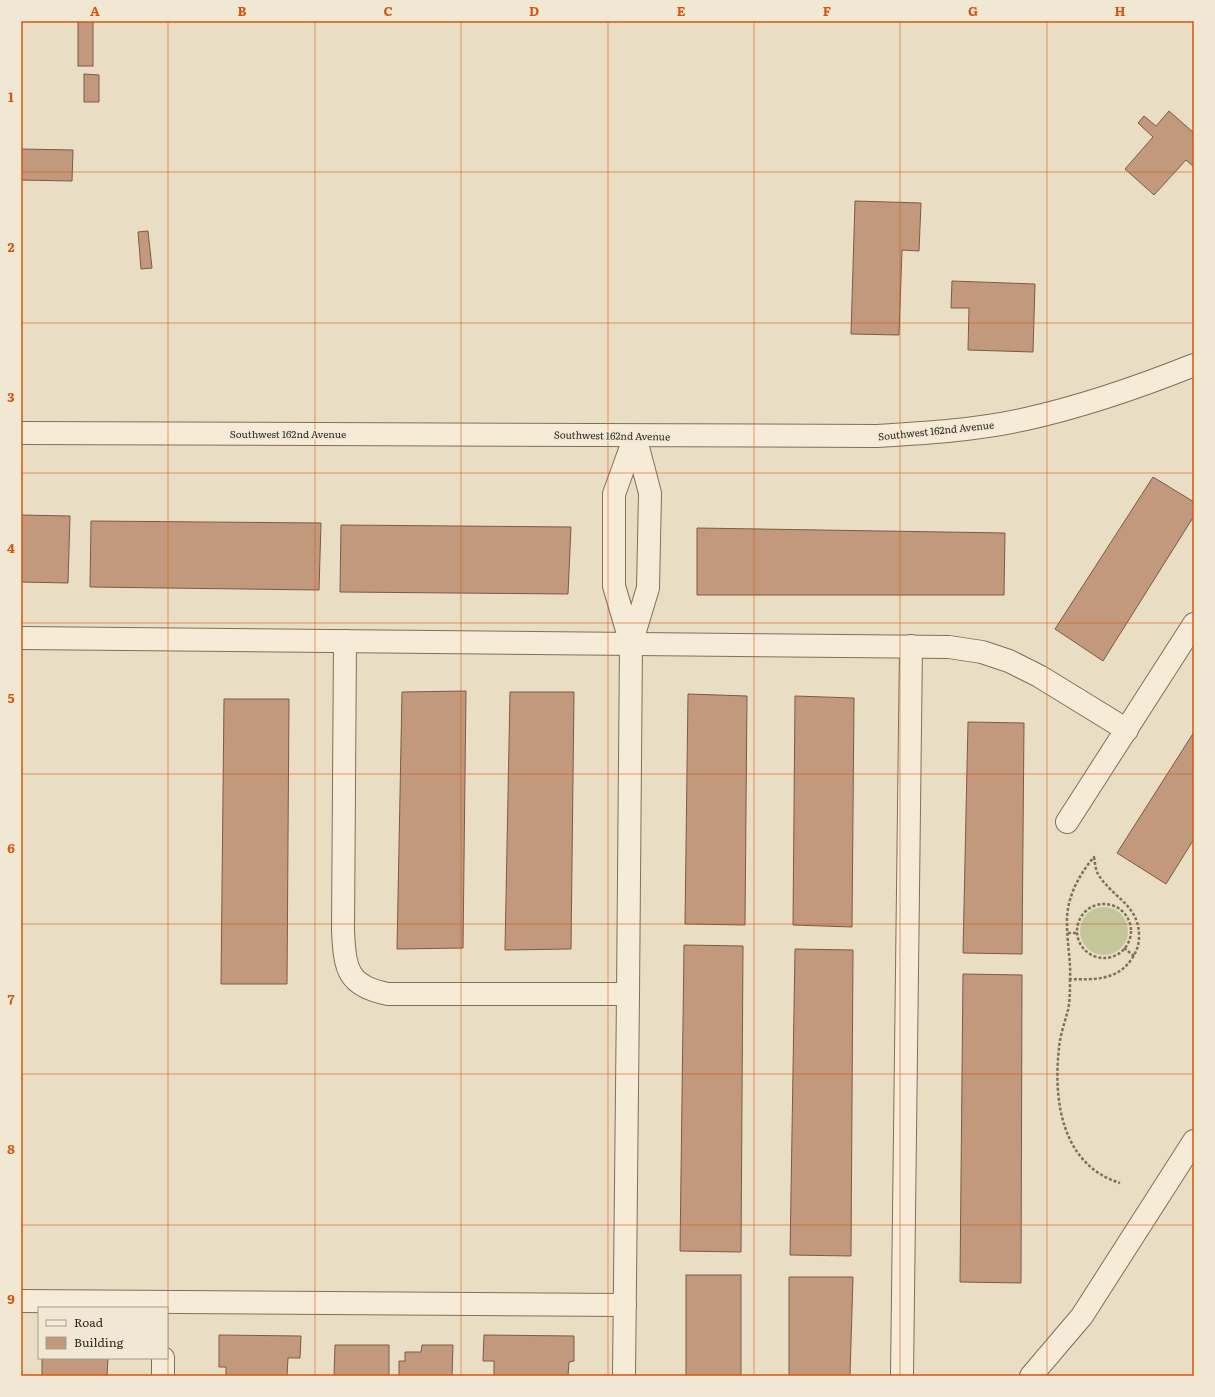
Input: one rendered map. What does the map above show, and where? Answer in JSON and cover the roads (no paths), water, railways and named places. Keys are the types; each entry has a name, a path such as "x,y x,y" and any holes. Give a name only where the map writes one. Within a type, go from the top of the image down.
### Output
{"street":[{"name":"Southwest 162nd Avenue","path":"21,433 877,436 984,427 1025,419 1089,403 1140,386 1194,365"},
{"path":"631,644 614,586 614,494 635,436"},
{"path":"624,1376 631,644 648,588 650,493 635,436"},
{"path":"1067,822 1194,624"},
{"path":"21,638 949,647 982,652 1009,661 1039,676 1127,730"},
{"path":"345,641 343,931 344,951 348,970 357,982 371,991 388,994 628,994"},
{"path":"902,1376 911,646"},
{"path":"1031,1376 1082,1316 1194,1141"},
{"path":"21,1301 163,1305 625,1305"},
{"path":"163,1359 163,1376"}]}
